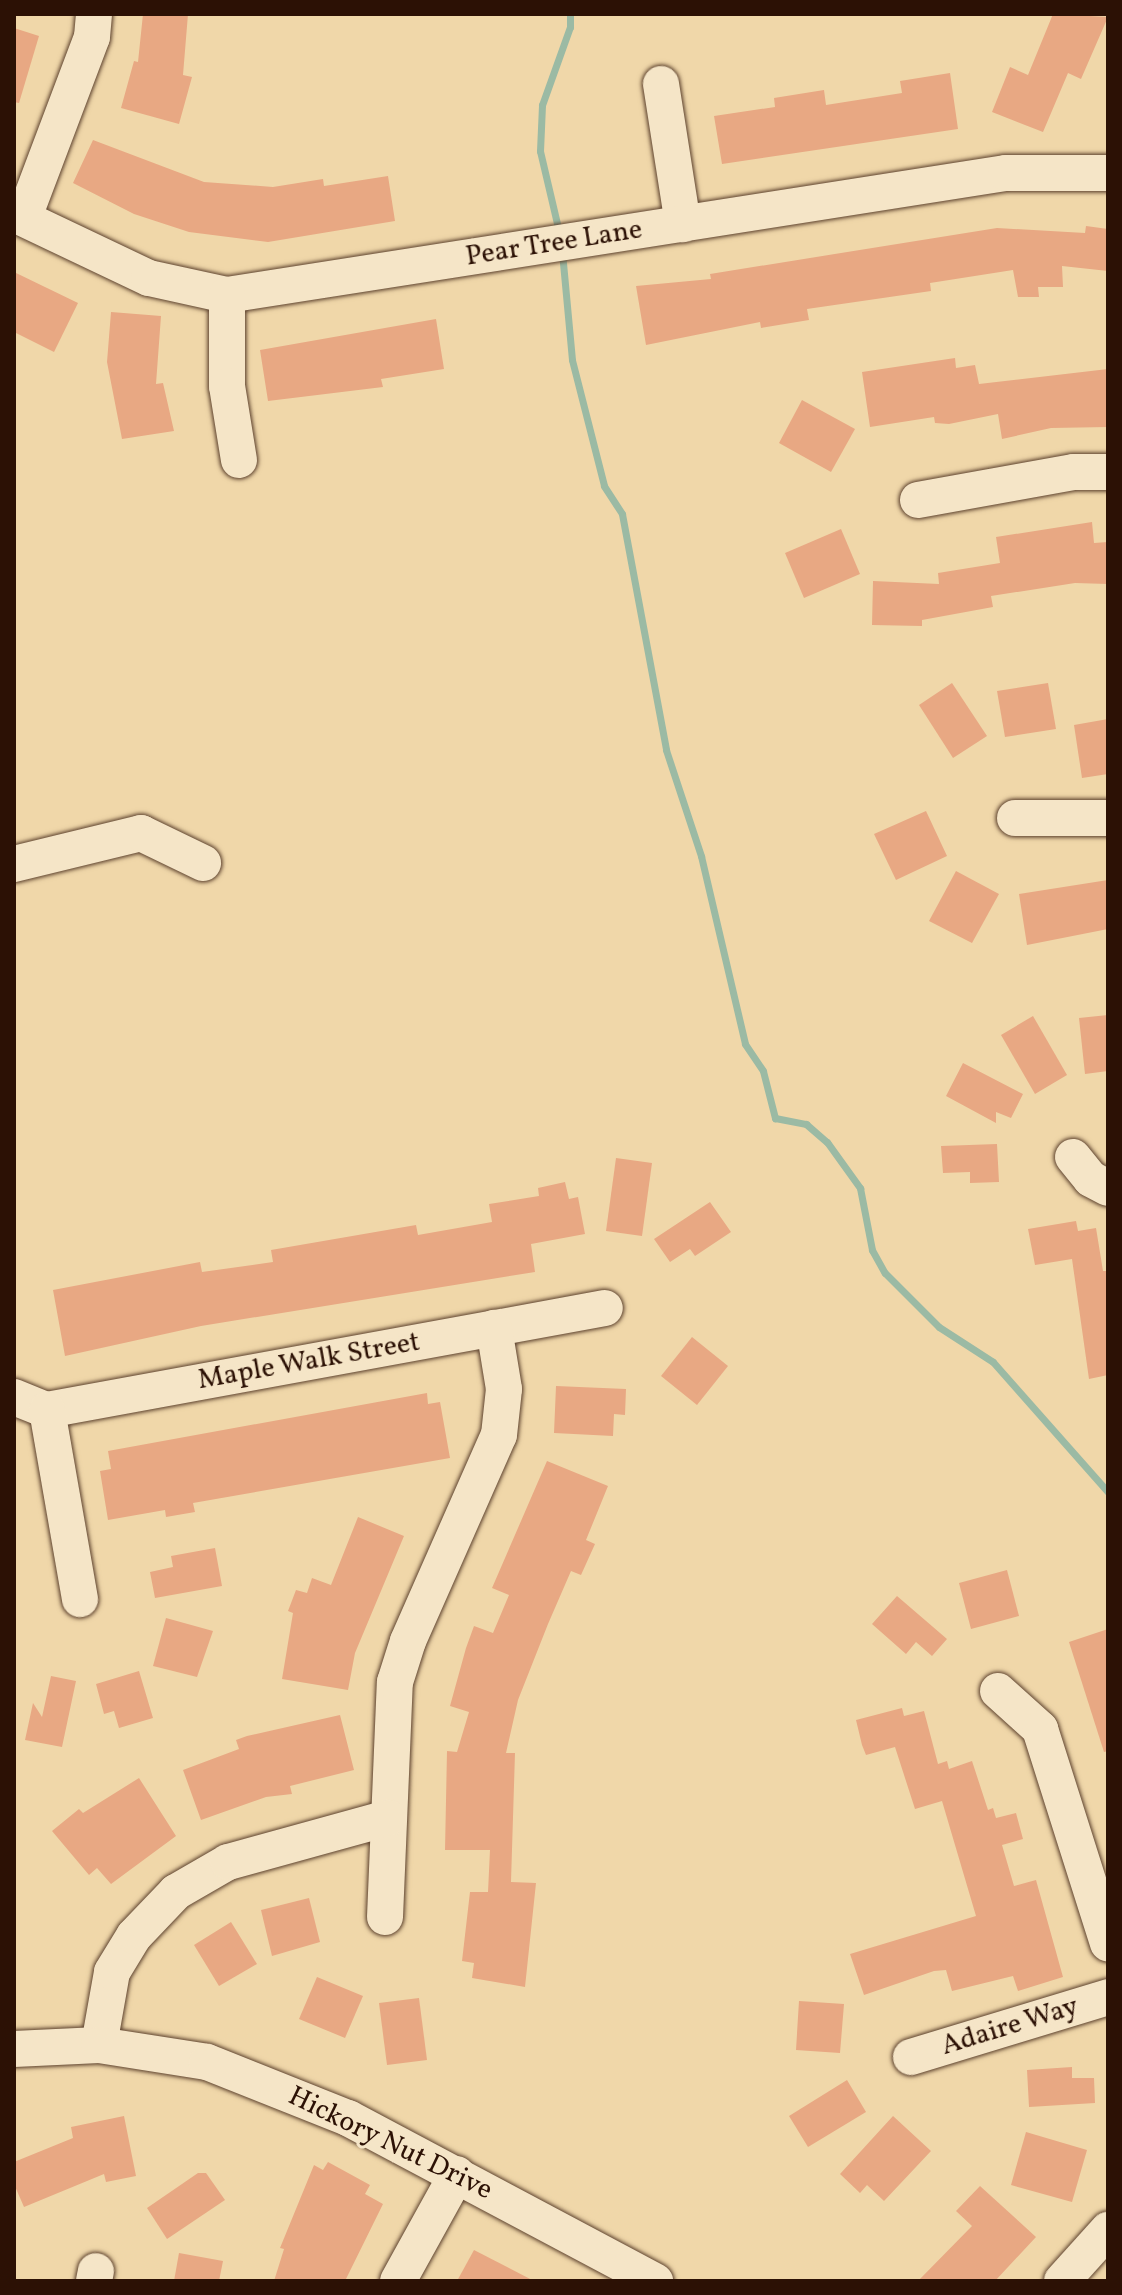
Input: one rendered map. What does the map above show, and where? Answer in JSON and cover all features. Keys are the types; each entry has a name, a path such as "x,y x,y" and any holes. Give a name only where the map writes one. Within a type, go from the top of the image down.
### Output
{"street":[{"path":"19,215 92,37 94,14"},
{"path":"661,84 683,224"},
{"name":"Pear Tree Lane","path":"19,215 149,278 227,295 1006,173 1108,173"},
{"path":"227,295 227,386 239,460"},
{"path":"918,500 1074,472 1108,472"},
{"path":"1015,818 1108,818"},
{"path":"14,864 141,833 203,863"},
{"path":"1073,1157 1091,1179 1108,1188"},
{"name":"Maple Walk Street","path":"47,1410 605,1308"},
{"path":"385,1917 395,1682 408,1641 499,1435 504,1389 494,1328"},
{"path":"14,1397 47,1410 80,1599"},
{"path":"998,1691 1040,1729 1108,1944"},
{"path":"99,2045 112,1972 134,1936 176,1892 228,1862 388,1818"},
{"name":"Adaire Way","path":"911,2057 1108,1997"},
{"name":"Hickory Nut Drive","path":"14,2049 99,2045 207,2062 348,2118 655,2281"},
{"path":"398,2281 457,2174"},
{"path":"1062,2281 1108,2232"}],"building":[{"path":"143,14 188,14 183,75 192,77 179,124 121,108 134,61 138,62"},
{"path":"1053,14 1108,17 1081,79 1068,73 1043,132 992,112 1010,67 1028,75"},
{"path":"14,28 39,36 19,103 14,102"},
{"path":"950,73 958,129 722,164 714,116 775,107 774,98 824,90 826,105 902,93 900,81"},
{"path":"93,140 204,182 273,187 323,179 324,186 388,176 395,221 268,242 189,232 134,214 73,183"},
{"path":"1086,226 1108,229 1108,271 1062,266 1063,287 1038,287 1039,297 1018,297 1013,270 930,283 931,291 807,309 809,320 761,328 760,322 646,345 636,286 711,279 710,274 997,228 1085,233"},
{"path":"14,272 78,303 54,352 14,332"},
{"path":"111,312 161,316 156,384 163,383 174,431 122,439 107,362"},
{"path":"436,319 444,369 381,379 383,387 268,401 260,350"},
{"path":"955,358 956,368 975,365 979,384 1108,369 1108,427 1051,428 1002,439 998,414 949,424 935,423 934,417 870,427 862,372"},
{"path":"802,400 855,429 831,472 779,443"},
{"path":"1092,522 1094,543 1108,542 1108,584 1075,583 991,596 993,607 922,620 922,626 872,625 873,581 939,584 938,573 1000,563 996,537"},
{"path":"841,529 860,574 804,598 785,553"},
{"path":"952,683 987,736 953,758 919,705"},
{"path":"1048,683 1056,729 1005,737 997,691"},
{"path":"1108,719 1108,774 1082,778 1074,725"},
{"path":"926,811 947,856 896,880 874,834"},
{"path":"956,871 999,894 972,943 929,921"},
{"path":"1108,880 1108,929 1027,945 1019,894"},
{"path":"1108,1015 1108,1071 1085,1074 1079,1018"},
{"path":"1033,1016 1067,1075 1035,1094 1001,1035"},
{"path":"963,1063 1023,1094 1011,1118 996,1112 996,1123 946,1096"},
{"path":"997,1144 999,1182 970,1183 970,1172 943,1173 941,1146"},
{"path":"616,1158 652,1163 642,1236 606,1231"},
{"path":"565,1182 569,1199 578,1197 585,1234 531,1244 535,1272 201,1326 65,1356 53,1290 200,1262 202,1272 273,1262 271,1250 416,1225 418,1235 492,1222 489,1204 539,1196 538,1188"},
{"path":"710,1202 731,1232 695,1256 690,1249 670,1262 654,1239"},
{"path":"1076,1221 1078,1231 1096,1228 1103,1271 1108,1271 1108,1375 1089,1379 1072,1259 1035,1265 1028,1229"},
{"path":"692,1337 728,1366 697,1405 661,1376"},
{"path":"556,1386 626,1389 625,1415 614,1414 613,1436 554,1433"},
{"path":"427,1393 428,1404 440,1402 450,1458 193,1503 195,1512 166,1517 165,1510 108,1520 100,1471 111,1469 108,1451"},
{"path":"547,1461 608,1486 586,1540 595,1544 581,1575 571,1571 548,1624 518,1700 506,1753 515,1753 511,1882 536,1883 525,1987 472,1978 474,1963 462,1961 470,1892 488,1892 490,1850 445,1850 447,1751 457,1752 469,1712 450,1706 466,1648 474,1626 493,1633 509,1595 492,1588"},
{"path":"358,1517 404,1536 355,1653 348,1690 282,1679 293,1613 288,1611 296,1590 307,1593 312,1578 331,1585"},
{"path":"215,1548 222,1586 155,1598 150,1572 173,1567 171,1556"},
{"path":"1007,1570 1019,1616 971,1629 959,1583"},
{"path":"897,1596 947,1639 932,1656 916,1642 906,1654 872,1624"},
{"path":"166,1618 213,1631 197,1677 153,1666"},
{"path":"1108,1629 1108,1751 1104,1752 1069,1642"},
{"path":"139,1671 153,1718 119,1728 114,1711 104,1714 96,1684"},
{"path":"51,1676 76,1681 62,1747 25,1740 33,1703 42,1717"},
{"path":"902,1708 904,1716 924,1711 938,1764 947,1761 949,1769 972,1761 988,1810 993,1808 996,1818 1016,1813 1023,1839 1002,1845 1014,1886 1036,1880 1063,1977 1018,1991 1013,1976 952,1991 946,1970 934,1971 864,1995 850,1954 976,1916 942,1801 915,1809 895,1747 866,1755 862,1745 856,1720"},
{"path":"340,1715 354,1770 290,1786 292,1794 266,1797 201,1820 183,1770 239,1749 236,1740 247,1736"},
{"path":"139,1778 176,1836 111,1884 97,1868 89,1875 52,1831 79,1809 83,1813"},
{"path":"309,1898 320,1942 272,1956 261,1910"},
{"path":"231,1922 257,1964 219,1986 194,1945"},
{"path":"317,1977 363,1996 345,2038 299,2019"},
{"path":"419,1998 427,2060 387,2065 379,2003"},
{"path":"799,2001 844,2004 840,2053 796,2050"},
{"path":"1072,2067 1072,2078 1094,2078 1095,2103 1029,2107 1027,2070"},
{"path":"847,2080 866,2112 808,2147 789,2116"},
{"path":"124,2116 136,2176 106,2182 104,2174 24,2207 14,2184 14,2162 73,2138 71,2127"},
{"path":"893,2116 931,2151 884,2201 867,2185 860,2193 840,2174"},
{"path":"1026,2132 1087,2150 1072,2202 1011,2185"},
{"path":"328,2162 370,2185 365,2194 383,2204 345,2281 274,2281 284,2249 280,2248 314,2165 323,2170"},
{"path":"198,2173 206,2173 225,2200 167,2239 147,2208"},
{"path":"980,2186 1036,2237 995,2281 918,2281 972,2226 956,2211"},
{"path":"474,2250 534,2281 457,2281"},
{"path":"179,2253 223,2261 219,2281 174,2281"}],"waterway":[{"path":"559,232 540,151 542,105 570,27 570,14"},
{"path":"562,252 572,360 604,486 622,514 666,750 701,856 745,1044 763,1071 775,1118 806,1124 827,1142 860,1188 872,1250 885,1273 939,1327 993,1362 1108,1492"}]}
